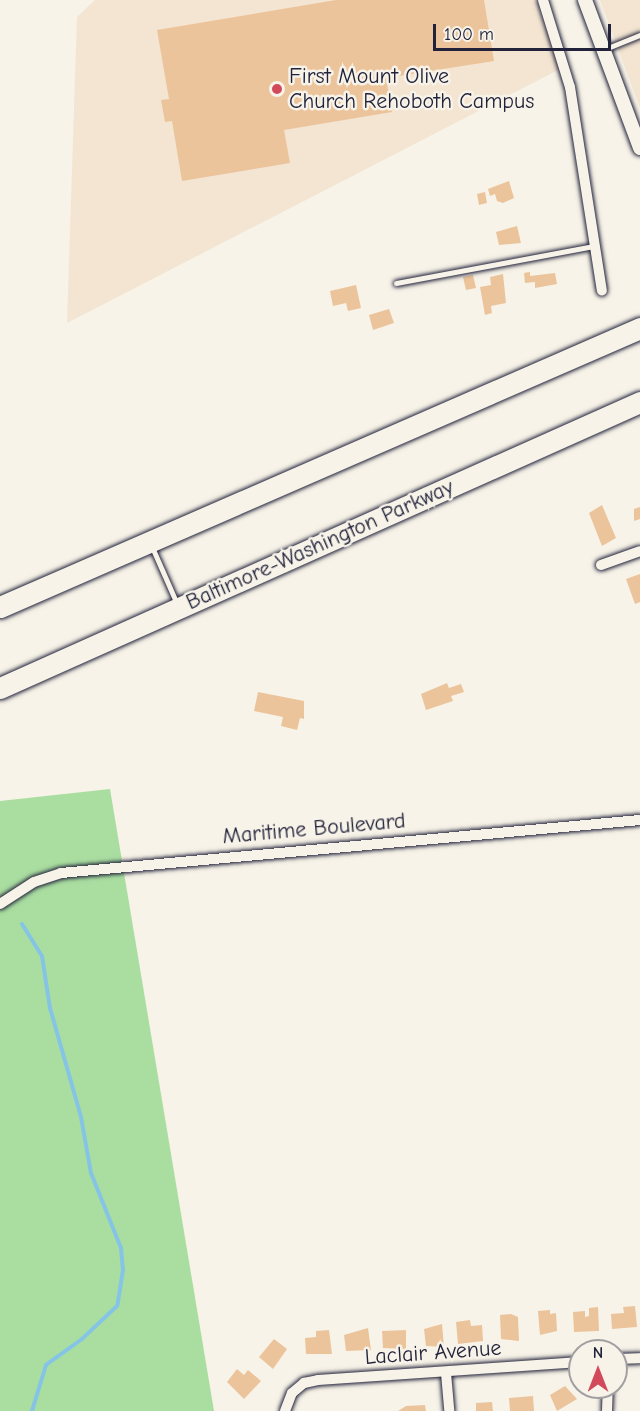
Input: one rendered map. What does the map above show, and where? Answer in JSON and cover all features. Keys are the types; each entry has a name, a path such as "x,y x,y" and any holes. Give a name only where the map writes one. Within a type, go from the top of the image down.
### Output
{"highway":[{"path":"0,607 640,328"},
{"name":"Baltimore-Washington Parkway","path":"0,688 640,402"}],"street":[{"path":"543,0 570,87 602,291"},
{"path":"585,0 640,148"},
{"path":"601,565 640,551"},
{"name":"Maritime Boulevard","path":"0,904 34,882 62,873 640,820"},
{"name":"Laclair Avenue","path":"285,1411 292,1393 304,1383 318,1380 568,1363"},
{"path":"446,1373 449,1411"}],"lane":[{"path":"604,50 640,35"},
{"path":"396,283 594,246"},
{"path":"150,543 179,609"}],"shaded area":[{"path":"95,0 536,0 560,69 67,323 77,17"},
{"path":"600,0 640,0 640,108"}],"green space":[{"path":"110,789 214,1411 0,1411 0,801"}],"building":[{"name":"First Mount Olive Church Rehoboth Campus","path":"336,0 484,0 494,61 386,78 392,112 284,130 290,163 182,181 172,121 165,122 161,100 169,99 157,30"},
{"path":"509,181 514,198 503,203 497,201 495,194 490,196 488,189"},
{"path":"485,192 487,203 479,205 477,194"},
{"path":"517,226 521,243 499,245 496,232"},
{"path":"530,272 530,276 555,273 557,284 535,288 535,282 525,283 524,273"},
{"path":"503,274 506,303 491,306 492,313 485,315 480,287 491,285 490,277"},
{"path":"473,275 476,288 466,290 463,277"},
{"path":"356,285 361,308 348,311 346,303 333,306 330,291"},
{"path":"389,309 394,323 373,330 369,315"},
{"path":"602,505 616,538 602,546 589,513"},
{"path":"640,507 640,519 634,521 634,509"},
{"path":"640,574 640,602 635,604 626,579"},
{"path":"447,683 449,688 461,684 464,692 451,696 453,701 426,710 421,694"},
{"path":"258,692 304,701 304,719 300,718 297,730 281,726 283,717 254,711"},
{"path":"635,1306 637,1327 612,1329 611,1314 624,1313 623,1307"},
{"path":"598,1307 599,1331 574,1332 573,1312 585,1311 585,1317 589,1316 589,1308"},
{"path":"550,1310 550,1314 556,1313 557,1331 540,1335 538,1311"},
{"path":"511,1314 518,1317 519,1341 501,1339 500,1315"},
{"path":"470,1320 471,1326 482,1325 483,1341 458,1344 456,1322"},
{"path":"442,1324 444,1347 426,1346 424,1329"},
{"path":"368,1328 371,1350 346,1351 344,1335"},
{"path":"329,1330 332,1354 306,1354 305,1338 316,1337 316,1331"},
{"path":"406,1330 406,1349 383,1348 382,1331"},
{"path":"274,1339 287,1349 273,1369 259,1357"},
{"path":"237,1369 244,1375 248,1370 261,1381 244,1399 227,1382"},
{"path":"565,1386 568,1389 568,1399 577,1399 557,1411 550,1395"},
{"path":"533,1396 534,1411 510,1411 509,1398"},
{"path":"492,1402 493,1411 476,1411 476,1403"},
{"path":"425,1405 426,1411 398,1411 406,1406"}],"waterway":[{"path":"22,924 42,956 50,1008 81,1117 91,1173 121,1248 123,1270 117,1306 82,1339 46,1365 32,1411"}],"place":[{"name":"First Mount Olive Church Rehoboth Campus","path":"277,89"}]}
